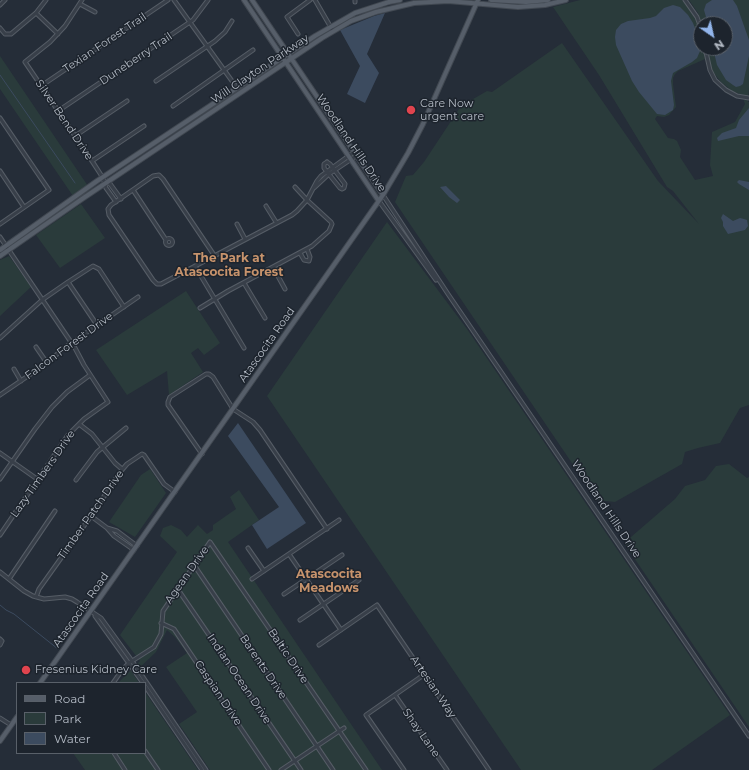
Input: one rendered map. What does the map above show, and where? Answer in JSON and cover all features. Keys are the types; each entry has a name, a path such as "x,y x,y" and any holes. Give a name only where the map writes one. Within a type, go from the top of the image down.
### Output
{"main road":[{"name":"Woodland Hills Drive","path":"251,0 382,194"},
{"name":"Will Clayton Parkway","path":"0,250 103,178 330,26 355,13 388,1 400,0"},
{"name":"Will Clayton Parkway","path":"491,0 531,4 548,0"},
{"name":"Will Clayton Parkway","path":"0,256 104,184 333,31 369,14 423,1 477,2 508,7 566,0"},
{"name":"Woodland Hills Drive","path":"245,2 378,200"},
{"name":"Atascocita Road","path":"41,682 138,546 382,194 423,124 477,2"},
{"path":"319,112 325,109"},
{"path":"190,119 194,124"},
{"path":"146,149 149,154"},
{"path":"46,217 49,222"},
{"path":"0,741 16,718"}],"street":[{"path":"0,4 5,0"},
{"path":"0,28 7,35 11,34 36,13 46,0"},
{"name":"Texian Forest Trail","path":"41,86 168,0"},
{"path":"174,0 237,88"},
{"name":"Duneberry Trail","path":"58,112 190,22 197,16 208,0"},
{"path":"245,2 251,0"},
{"path":"298,34 287,17 310,0"},
{"path":"315,0 333,31"},
{"path":"685,0 696,16"},
{"path":"388,1 390,8"},
{"path":"36,13 58,34 66,26 81,2 95,12"},
{"path":"156,81 222,35 232,21"},
{"name":"Silver Bend Drive","path":"58,34 25,62 103,178 121,198"},
{"path":"173,106 253,50"},
{"path":"707,56 710,70 715,80 726,90 737,96 749,98"},
{"path":"75,136 127,101"},
{"path":"0,118 49,190 0,224"},
{"path":"92,161 144,126"},
{"path":"214,255 159,175 133,190 109,208 108,212 153,280 157,284 161,284 297,211 307,200 310,193 328,173 355,154"},
{"path":"327,162 334,168 345,184 344,188 340,188 328,173 324,168 324,164 327,162"},
{"path":"0,171 24,207"},
{"name":"Silver Bend Drive","path":"103,178 104,184 116,202"},
{"path":"200,308 306,249 317,242 329,231 332,224 331,222 295,187"},
{"path":"133,190 166,240"},
{"name":"Woodland Hills Drive","path":"382,194 448,294 749,736"},
{"name":"Woodland Hills Drive","path":"378,200 448,294"},
{"path":"266,206 276,222"},
{"path":"237,224 245,239"},
{"path":"0,237 72,343 90,375 67,392 52,407 0,479"},
{"path":"300,252 304,260 308,261 310,257 306,249"},
{"path":"0,338 42,300 93,266 99,269 124,307"},
{"path":"195,266 244,348"},
{"path":"273,267 285,289"},
{"path":"68,282 97,325"},
{"path":"244,283 265,318"},
{"name":"Falcon Forest Drive","path":"0,395 138,297"},
{"path":"36,347 47,363"},
{"path":"14,370 21,380"},
{"path":"202,454 168,405 168,402 170,397 206,374 209,374 213,377 233,409 253,422 260,430 327,529"},
{"name":"Lazy Timbers Drive","path":"0,535 68,435 92,413 108,402 90,375"},
{"path":"79,424 92,434 122,469"},
{"path":"76,480 91,459 126,428"},
{"path":"0,453 37,479"},
{"name":"Timber Patch Drive","path":"36,597 39,589 91,516 122,469 142,454 164,484 175,492"},
{"path":"9,579 55,511"},
{"path":"91,516 108,528 117,531 138,546"},
{"path":"252,579 339,520"},
{"path":"108,528 114,536 134,550"},
{"name":"Agean Drive","path":"114,682 122,670 131,662 154,647 161,634 162,610 210,542"},
{"name":"Baltic Drive","path":"210,542 366,770"},
{"path":"248,548 264,571"},
{"path":"289,554 341,630 318,645"},
{"path":"284,594 342,555"},
{"name":"Barents Drive","path":"194,565 333,770"},
{"path":"0,572 24,591 36,597 44,599 68,598 78,602 92,611 101,618 145,682"},
{"path":"300,620 359,580"},
{"name":"Indian Ocean Drive","path":"178,588 301,770"},
{"name":"Artesian Way","path":"341,630 377,605 489,770"},
{"path":"92,611 131,662 142,682"},
{"name":"Caspian Drive","path":"161,623 174,629 269,770"},
{"path":"404,770 366,715 425,674"},
{"path":"146,684 206,770"},
{"path":"146,687 202,770"},
{"name":"Shay Lane","path":"395,695 447,770"},
{"path":"0,718 11,725"},
{"path":"281,770 344,728"},
{"path":"146,752 158,770"},
{"path":"115,754 125,770"}],"green space":[{"path":"580,0 682,0 695,16 693,16 693,56 705,56 705,59 678,71 675,74 673,84 676,107 669,115 664,117 657,116 655,119 668,138 677,141 681,150 680,157 695,180 713,176 710,165 712,132 735,122 745,104 744,101 746,96 732,91 721,82 713,72 708,56 733,56 733,16 699,16 689,0 749,0 749,405 740,408 720,443 685,452 682,464 615,502 597,500 395,202 406,176 413,175 424,162 461,106 487,91 492,92 562,43 658,181 699,224 673,191 667,187 599,75 553,7"},
{"path":"0,56 88,186 73,196 0,89"},
{"path":"81,204 105,238 60,268 36,235"},
{"path":"387,222 467,329 730,715 652,770 521,770 267,396"},
{"path":"9,256 31,287 0,316 0,260"},
{"path":"186,291 220,343 204,355 198,348 191,353 203,372 169,395 167,371 127,395 96,350"},
{"path":"729,464 747,478 749,477 749,727 624,543 675,499 685,486 705,480 716,466"},
{"path":"150,469 166,493 135,537 109,522 141,475"},
{"path":"239,490 259,520 228,542 382,770 210,770 179,724 197,712 166,667 187,653 175,637 167,630 156,652 133,674 138,682 119,682 140,661 120,635 177,552 160,536 163,528 171,525 181,530 187,537 198,525 207,534 213,530 213,525 236,509 230,497"},
{"path":"146,693 198,770 85,770 74,754 146,754"}],"water":[{"path":"712,0 733,0 737,6 749,40 749,56 743,84 740,86 736,87 726,80 717,65 715,56 733,56 733,16 706,16 704,10 706,4"},
{"path":"673,5 680,7 688,15 693,23 693,56 698,56 692,62 673,73 671,81 674,105 673,110 665,115 657,114 639,92 632,81 616,45 615,37 616,30 621,24 628,21 656,16 664,8"},
{"path":"385,13 367,54 379,73 365,103 347,94 360,66 340,30"},
{"path":"749,108 749,136 739,136 718,141 717,138 722,133 736,128 739,120"},
{"path":"739,180 749,182 749,190 737,182"},
{"path":"446,186 460,200 457,203 440,187"},
{"path":"723,214 733,221 740,218 747,220 748,226 745,230 728,234 723,226 721,218"},
{"path":"238,423 306,523 267,549 252,525 279,507 228,436"}],"waterway":[{"path":"0,75 75,183"},
{"path":"0,605 14,614 58,649"}],"place":[{"name":"Care Now urgent care","path":"411,110"},
{"name":"Fresenius Kidney Care","path":"26,670"}],"district":[{"name":"The Park at Atascocita Forest","path":"229,265"},
{"name":"Atascocita Meadows","path":"329,581"}]}
